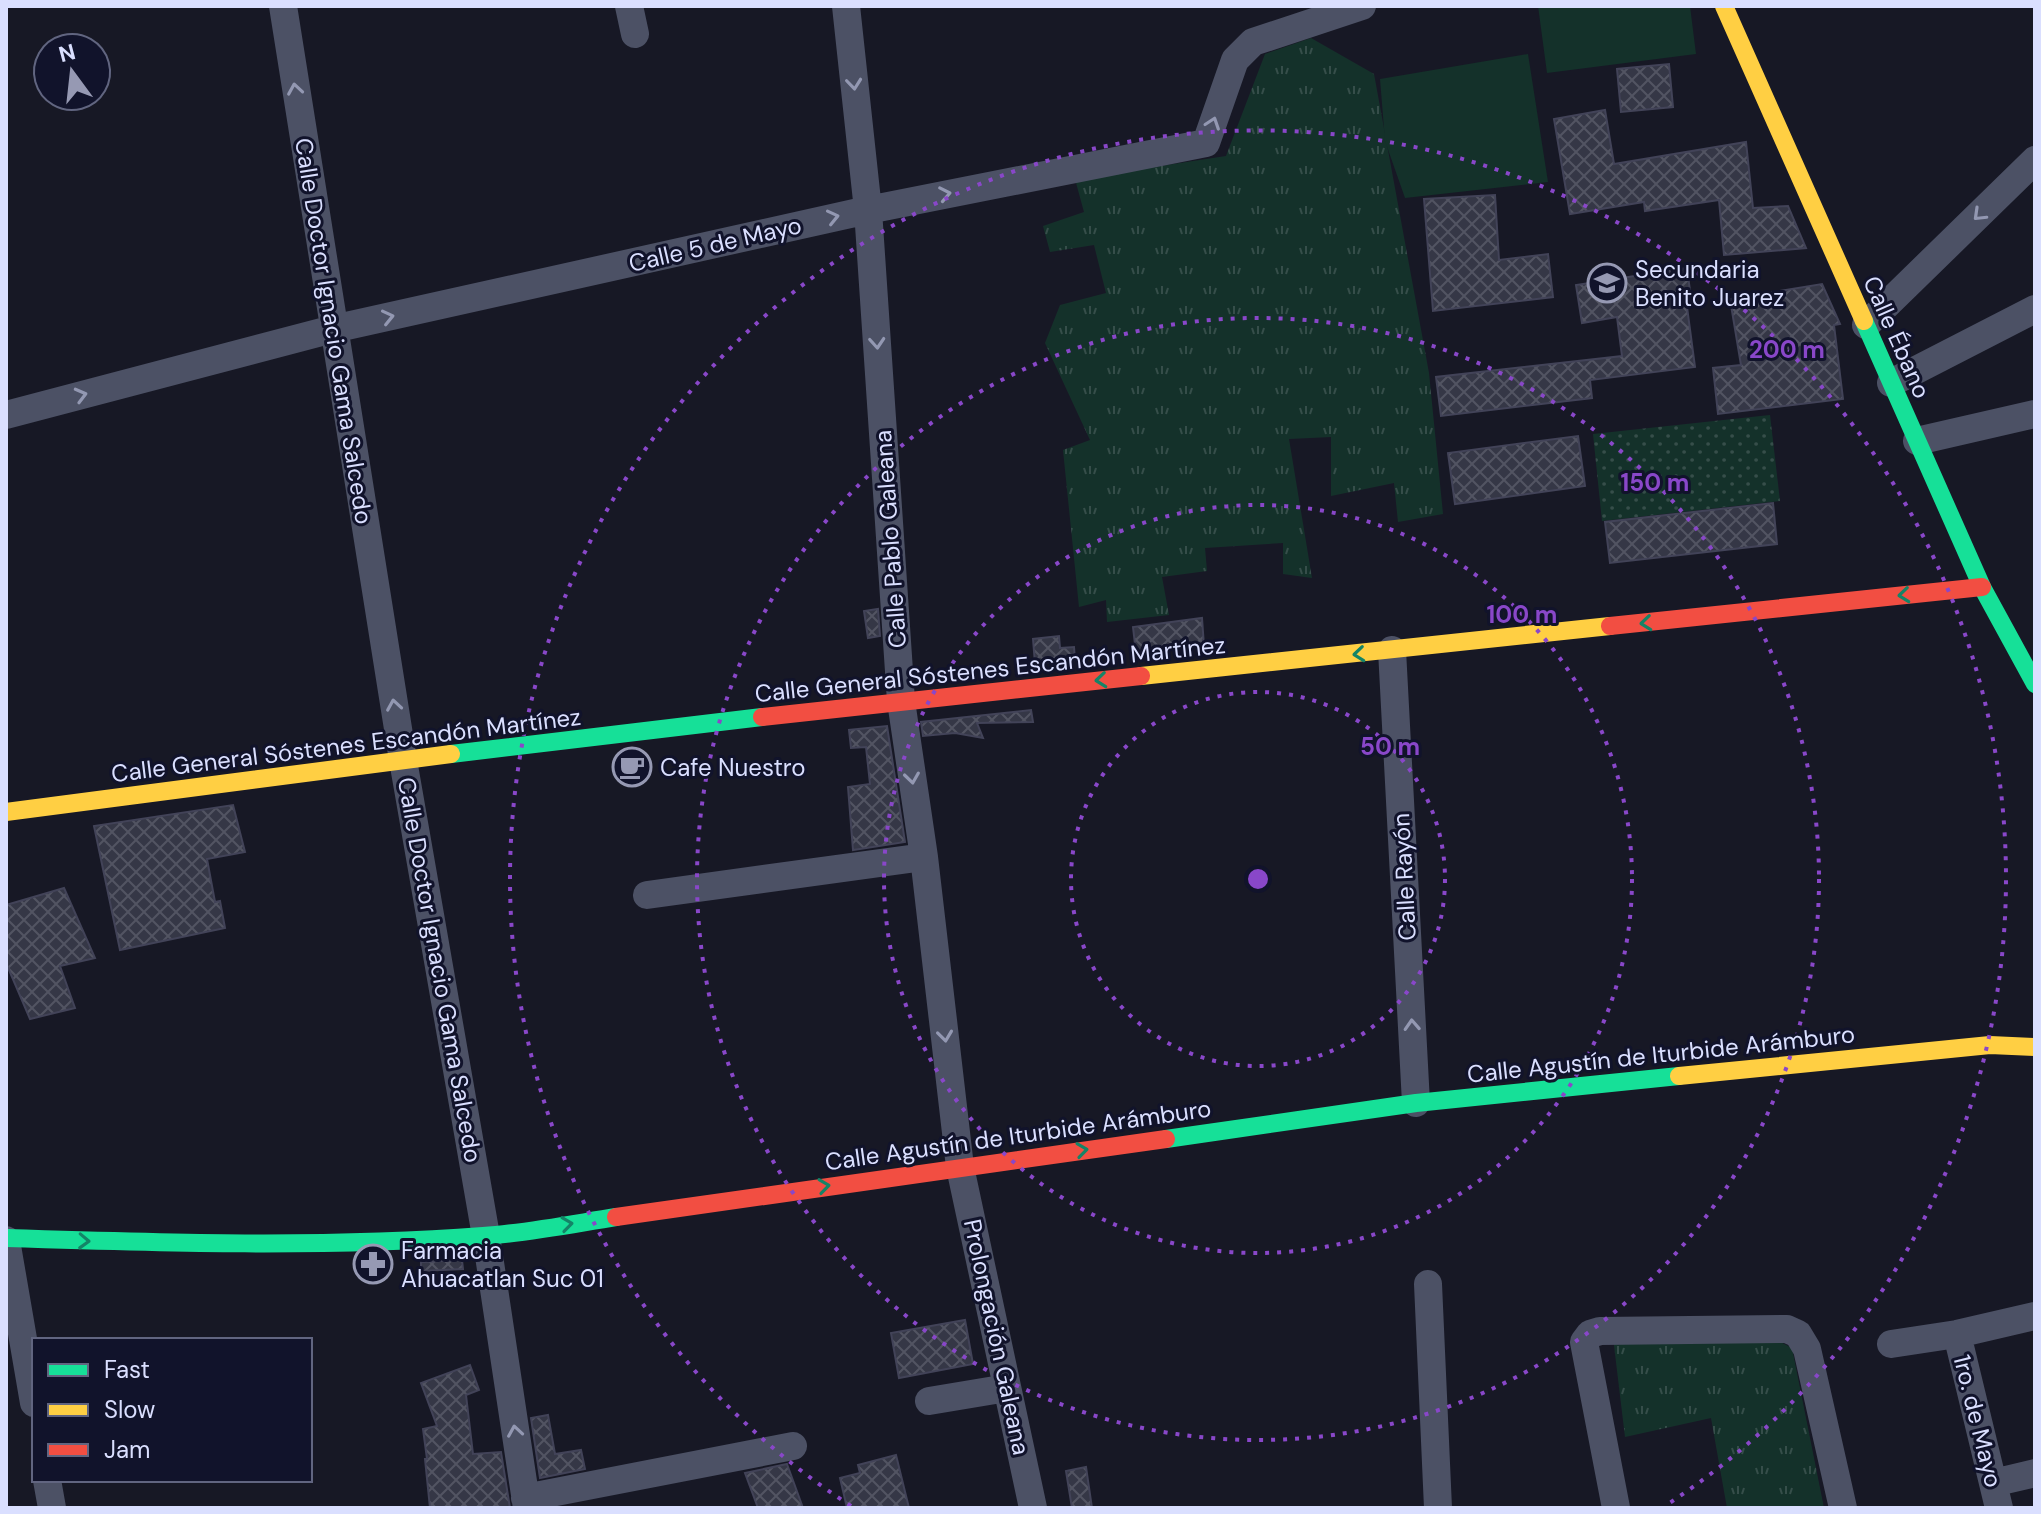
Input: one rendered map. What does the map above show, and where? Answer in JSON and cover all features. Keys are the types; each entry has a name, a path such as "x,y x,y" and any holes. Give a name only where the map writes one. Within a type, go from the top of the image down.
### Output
{"street":[{"name":"Calle Doctor Ignacio Gama Salcedo","path":"283,6 403,760 486,1236 526,1503"},
{"path":"629,6 635,34"},
{"name":"Calle Pablo Galeana","path":"846,6 868,210 901,701 924,857 960,1167"},
{"name":"Calle 5 de Mayo","path":"6,415 333,329 868,210 1206,143 1235,60 1253,42 1362,6"},
{"name":"Calle Ébano","path":"1724,6 1982,587 2035,684"},
{"path":"1866,325 2035,160"},
{"path":"1891,383 2035,309"},
{"path":"1917,441 2035,414"},
{"name":"Calle General Sóstenes Escandón Martínez","path":"6,812 403,760 901,701 1982,587"},
{"name":"Calle Rayón","path":"1392,650 1416,1103"},
{"path":"647,895 924,857"},
{"name":"Calle Agustín de Iturbide Arámburo","path":"6,1239 173,1244 370,1243 486,1236 1416,1103 1990,1045 2035,1047"},
{"name":"Prolongación Galeana","path":"960,1167 1033,1508"},
{"path":"6,1239 32,1391"},
{"path":"1428,1284 1438,1508"},
{"path":"1891,1344 1957,1334 2035,1316"},
{"path":"1616,1508 1584,1342 1590,1334 1600,1331 1787,1329 1798,1334 1807,1349 1843,1508"},
{"name":"1ro. de Mayo","path":"1957,1334 1996,1496"},
{"path":"929,1401 1007,1388"},
{"path":"526,1503 793,1446"},
{"path":"1996,1496 2035,1473"},
{"path":"47,1482 52,1508"}],"green space":[{"path":"1538,6 1690,6 1696,54 1547,73"},
{"path":"1311,38 1374,74 1429,373 1443,514 1398,522 1394,483 1331,496 1331,437 1289,439 1312,578 1283,574 1283,543 1205,548 1207,571 1162,577 1169,615 1107,622 1106,600 1079,607 1063,450 1090,440 1045,343 1060,305 1106,293 1094,245 1050,252 1043,226 1084,212 1075,179 1226,156 1265,54"},
{"path":"1528,54 1548,182 1405,198 1385,141 1380,79"},
{"path":"1770,415 1780,501 1602,521 1593,434"},
{"path":"1765,1334 1792,1348 1824,1508 1727,1508 1711,1418 1625,1437 1613,1337"}],"building":[{"path":"1669,64 1673,107 1621,112 1617,69"},
{"path":"1605,110 1614,164 1746,142 1753,208 1788,206 1806,248 1724,255 1719,200 1645,211 1644,202 1570,214 1554,119"},
{"path":"1495,195 1499,260 1548,254 1553,297 1433,311 1424,199"},
{"path":"1687,268 1692,306 1687,307 1695,367 1590,380 1592,398 1441,416 1436,377 1622,356 1617,317 1582,323 1576,285"},
{"path":"1822,284 1840,324 1834,325 1843,399 1718,414 1713,368 1741,365 1730,299"},
{"path":"1578,436 1585,486 1455,504 1448,453"},
{"path":"1773,503 1777,544 1610,563 1605,522"},
{"path":"878,609 880,636 868,638 864,611"},
{"path":"1202,618 1204,646 1136,653 1133,627"},
{"path":"1059,636 1060,648 1074,647 1075,660 1035,664 1033,639"},
{"path":"1031,710 1033,722 977,723 983,738 955,733 923,736 921,722"},
{"path":"887,726 905,842 853,850 848,787 870,784 866,747 851,748 849,730"},
{"path":"233,805 245,852 207,859 215,902 220,901 225,928 120,950 94,826"},
{"path":"64,888 95,958 60,966 75,1008 30,1019 6,963 6,905"},
{"path":"462,1260 463,1269 421,1271 421,1262"},
{"path":"965,1320 973,1364 899,1378 891,1333"},
{"path":"470,1365 479,1390 466,1395 473,1454 501,1452 510,1508 430,1508 423,1429 437,1426 421,1383"},
{"path":"548,1415 555,1454 581,1450 585,1469 540,1478 531,1418"},
{"path":"896,1455 909,1508 847,1508 840,1478 860,1473 858,1465"},
{"path":"787,1464 803,1508 758,1508 745,1473"},
{"path":"1086,1467 1092,1508 1072,1508 1066,1471"}],"traffic: fast":[{"path":"1864,321 1982,587 2035,684"},
{"path":"451,754 762,717"},
{"path":"1166,1139 1416,1103 1679,1076"},
{"path":"6,1238 185,1243 424,1240 500,1235 616,1217"}],"traffic: slow":[{"path":"1724,6 1864,321"},
{"path":"1141,676 1610,626"},
{"path":"6,812 451,754"},
{"path":"1679,1076 1990,1045 2035,1047"}],"traffic: jam":[{"path":"1610,626 1982,587"},
{"path":"762,717 1141,676"},
{"path":"616,1217 1166,1139"}],"place":[{"name":"Secundaria Benito Juarez","path":"1607,283"},
{"name":"Cafe Nuestro","path":"632,767"},
{"name":"Farmacia Ahuacatlan Suc 01","path":"373,1264"}]}
